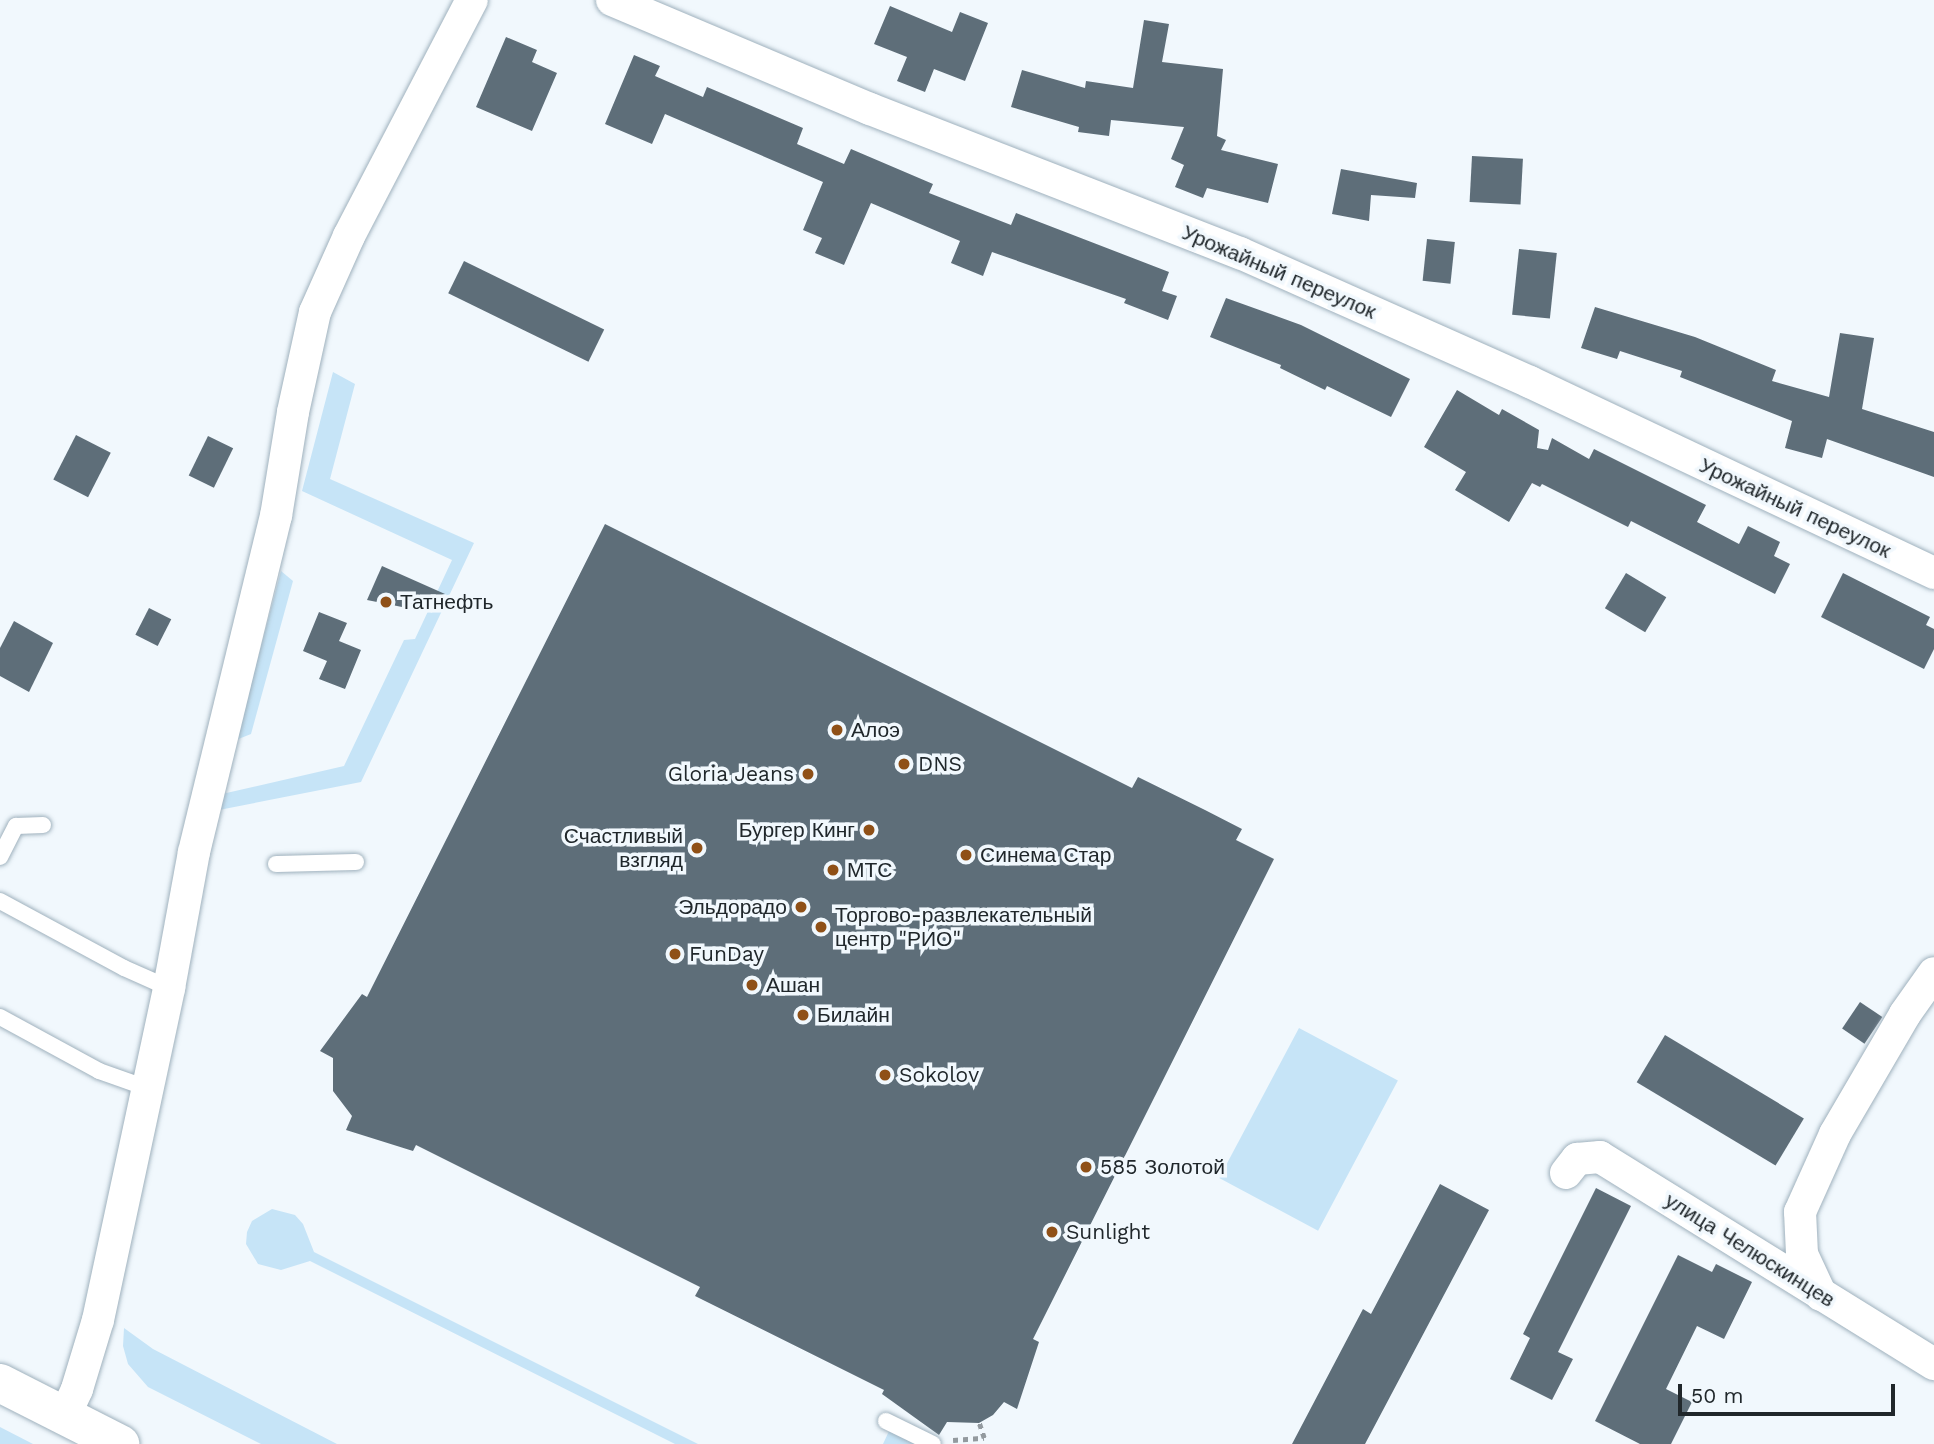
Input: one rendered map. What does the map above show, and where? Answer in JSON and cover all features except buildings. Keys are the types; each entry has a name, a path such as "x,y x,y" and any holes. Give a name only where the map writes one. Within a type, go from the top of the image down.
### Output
{"main road":[{"path":"0,1383 120,1444"}],"street":[{"path":"65,1415 77,1389 97,1320 169,988 194,852 276,516 293,412 315,312 349,236 472,0"},
{"name":"Урожайный переулок","path":"612,0 870,109 1240,253 1530,382 1934,573"},
{"path":"1821,1294 1802,1254 1800,1212 1835,1135 1905,1014 1934,973"},
{"name":"улица Челюскинцев","path":"1566,1173 1577,1159 1601,1157 1934,1364"}],"lane":[{"path":"0,857 16,826 43,825"},
{"path":"276,864 356,862"},
{"path":"0,901 124,968 169,988"},
{"path":"0,1017 99,1071 147,1088"},
{"path":"886,1421 933,1444"}],"path":[{"path":"945,1444 947,1439 961,1442 984,1438 979,1423"}],"shaded area":[{"path":"333,372 355,384 330,479 474,543 361,782 219,810 222,794 344,766 404,640 415,639 452,560 302,491"},
{"path":"281,571 293,581 251,734 236,740"},
{"path":"1299,1028 1398,1081 1318,1231 1219,1178"},
{"path":"272,1209 295,1215 303,1224 314,1252 698,1444 675,1444 310,1261 281,1270 258,1264 246,1244 247,1232 252,1221"},
{"path":"124,1328 153,1349 337,1444 261,1444 148,1387 128,1364 123,1346"},
{"path":"0,1427 33,1444 0,1444"},
{"path":"890,1429 921,1444 883,1444"}],"place":[{"name":"Татнефть","path":"386,602"},
{"name":"Алоэ","path":"837,730"},
{"name":"DNS","path":"904,764"},
{"name":"Gloria Jeans","path":"808,774"},
{"name":"Бургер Кинг","path":"869,830"},
{"name":"Счастливый взгляд","path":"697,848"},
{"name":"Синема Стар","path":"966,855"},
{"name":"МТС","path":"833,870"},
{"name":"Эльдорадо","path":"801,907"},
{"name":"Торгово-развлекательный центр \"РИО\"","path":"821,927"},
{"name":"FunDay","path":"675,954"},
{"name":"Ашан","path":"752,985"},
{"name":"Билайн","path":"803,1015"},
{"name":"Sokolov","path":"885,1075"},
{"name":"585 Золотой","path":"1086,1167"},
{"name":"Sunlight","path":"1052,1232"}]}
